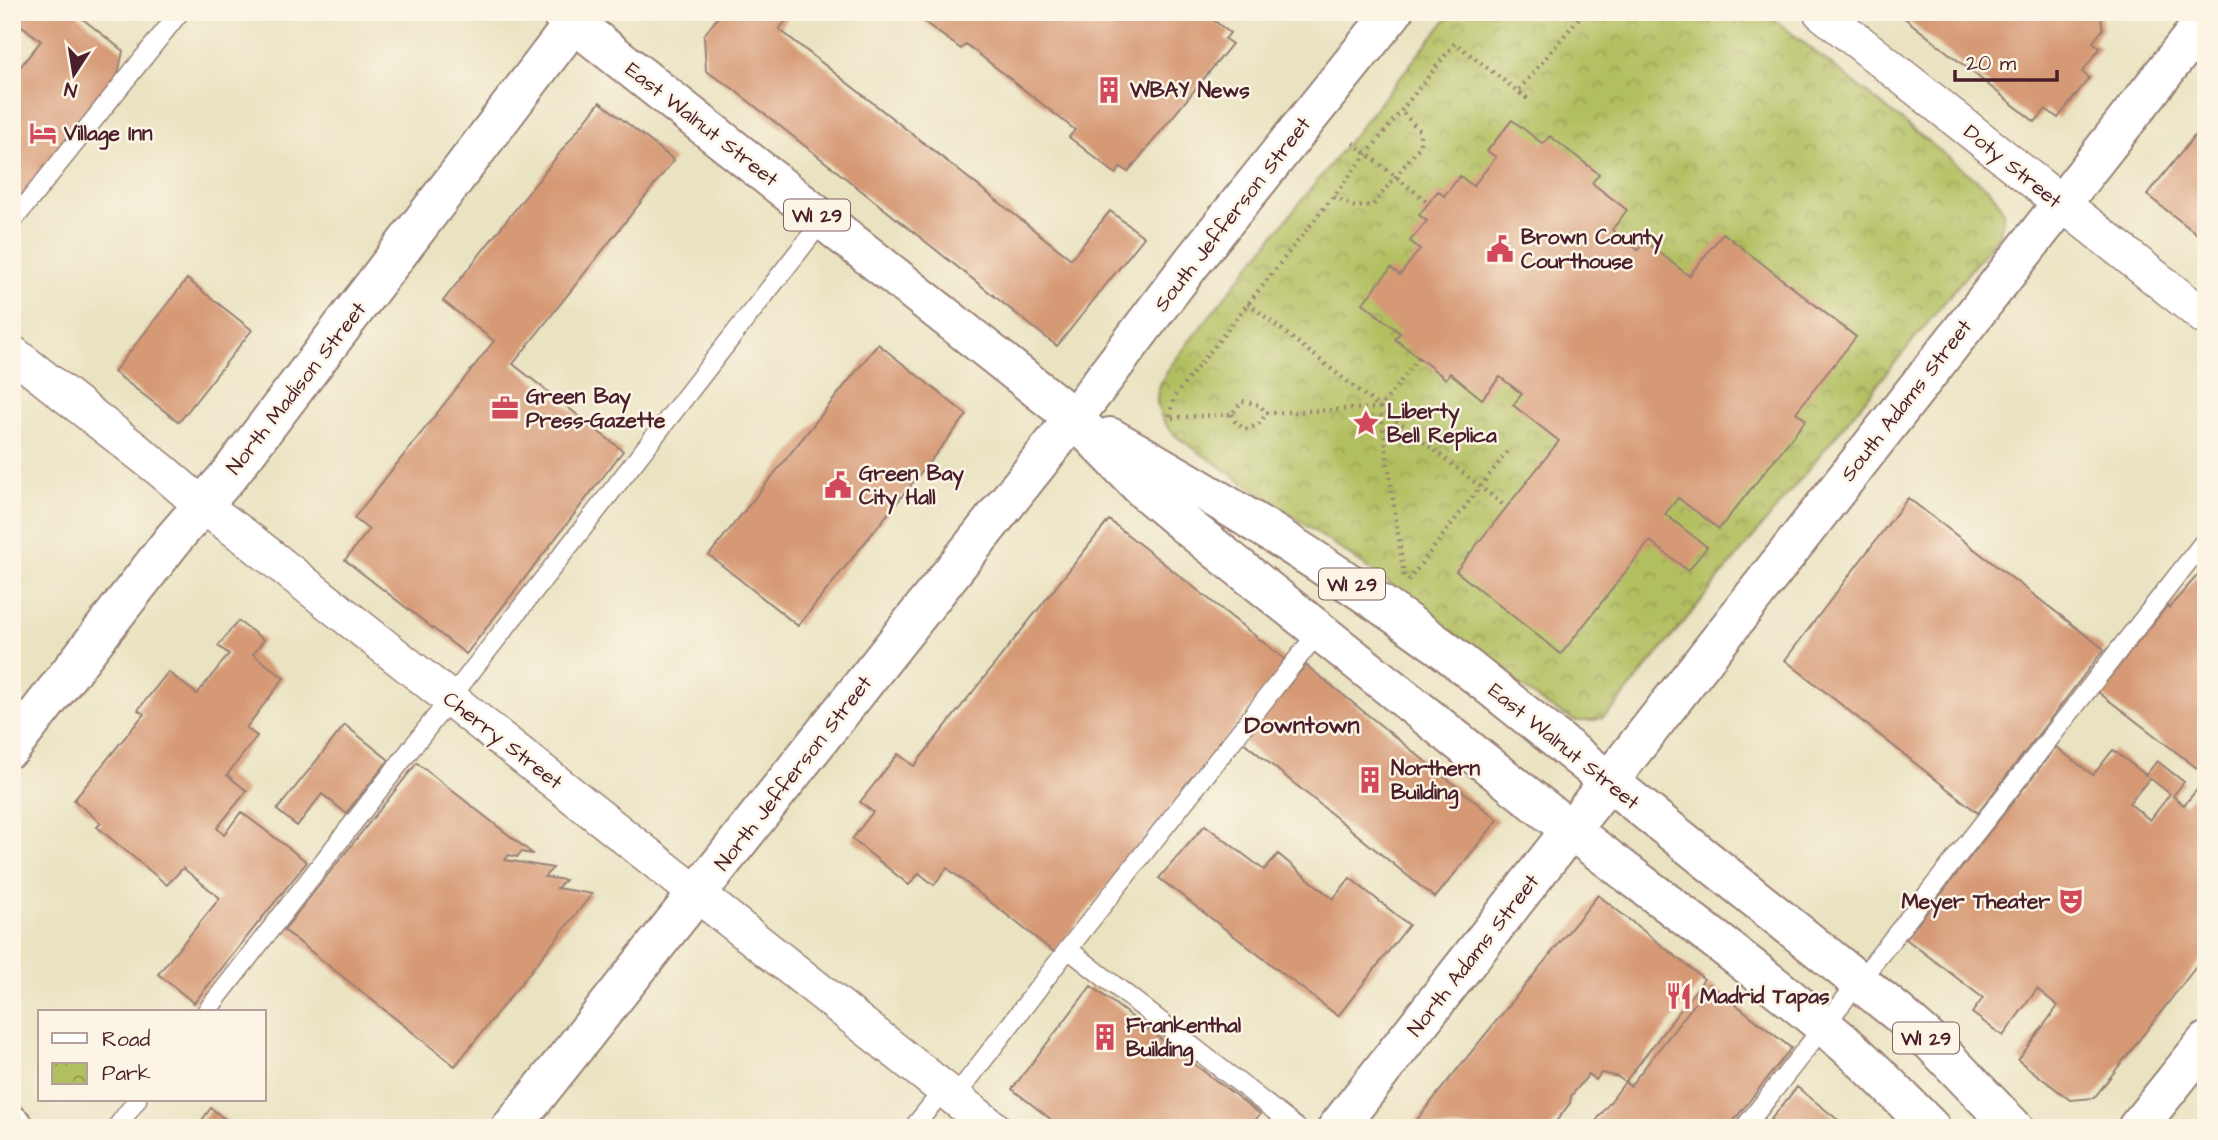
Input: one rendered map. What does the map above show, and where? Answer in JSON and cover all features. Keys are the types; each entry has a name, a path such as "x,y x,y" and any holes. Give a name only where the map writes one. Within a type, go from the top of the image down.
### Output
{"main road":[{"name":"South Jefferson Street","path":"1074,418 1193,261 1393,12"},
{"name":"East Walnut Street","path":"572,16 823,220 1074,418 1145,491 1571,830 1690,919 1824,1028 1872,1068 1931,1128"},
{"name":"North Madison Street","path":"12,747 175,537 203,506 342,329 572,16"},
{"name":"South Adams Street","path":"1608,782 2206,19"},
{"name":"East Walnut Street","path":"1074,418 1216,496 1379,602 1441,647 1931,1042 2014,1128"},
{"name":"North Jefferson Street","path":"511,1128 1074,418"},
{"name":"North Adams Street","path":"1337,1128 1608,782"},
{"path":"2137,1128 2206,1042"}],"street":[{"name":"Doty Street","path":"1821,12 2206,318"},
{"name":"Cherry Street","path":"12,353 993,1128"}],"lane":[{"path":"12,222 180,12"},
{"path":"208,1010 823,220"},
{"path":"1744,1128 2206,539"},
{"path":"913,1128 949,1093 1068,949 1320,630"},
{"path":"1068,949 1297,1128"},
{"path":"116,1128 136,1102"}],"path":[{"path":"1266,413 1260,405 1242,401 1232,414 1169,418 1174,397 1455,43 1529,100 1518,91 1584,12"},
{"path":"1334,197 1355,207 1373,205 1420,146 1420,131 1402,112"},
{"path":"1353,143 1429,203"},
{"path":"1248,303 1506,507"},
{"path":"1419,357 1380,408 1406,584 1507,452"},
{"path":"1266,413 1380,408"},
{"path":"1232,414 1244,429 1261,423 1266,413"}],"green space":[{"path":"1452,12 1765,12 1988,189 1998,200 2003,215 1999,235 1614,708 1603,717 1592,721 1575,721 1544,704 1380,576 1177,437 1165,423 1159,410 1159,387 1192,338"}],"building":[{"name":"Village Inn","path":"12,12 74,12 123,51 117,78 23,197 12,188 12,77 41,41 12,18"},
{"path":"722,12 793,12 779,29 1071,259 1110,211 1144,237 1057,346 732,88 706,71 704,35"},
{"name":"WBAY News","path":"911,12 1203,12 1230,33 1225,39 1232,44 1128,172 1121,167 1116,174 1069,137 1075,130 966,44 961,49"},
{"path":"1897,12 2100,12 2103,29 2093,42 2100,48 2082,72 2089,78 2058,118 2046,109 2035,122"},
{"name":"Green Bay Press-Gazette","path":"600,102 674,160 513,364 623,451 466,654 345,560 369,530 354,518 494,341 443,301"},
{"path":"1512,120 1543,144 1550,136 1599,174 1592,183 1627,210 1612,230 1638,250 1645,241 1689,276 1723,233 1856,337 1796,412 1806,420 1719,529 1678,498 1665,514 1707,547 1688,571 1650,541 1561,654 1456,571 1559,441 1513,405 1522,394 1500,377 1482,399 1450,373 1446,379 1395,339 1400,333 1363,303 1391,268 1400,275 1420,249 1410,241 1427,221 1419,215 1438,191 1444,196 1460,176 1473,186 1496,157 1487,151"},
{"path":"2196,134 2206,142 2206,241 2147,195"},
{"path":"187,279 252,330 179,422 114,372"},
{"name":"Green Bay City Hall","path":"878,344 967,415 798,626 709,555"},
{"path":"1908,498 2104,649 1978,813 1785,660"},
{"path":"1109,520 1287,661 1054,952 947,868 934,885 919,873 909,885 852,839 873,812 860,802 898,754 914,766"},
{"path":"2202,570 2206,574 2206,775 2098,692 2167,606 2169,608"},
{"path":"238,621 264,640 253,654 284,678 246,728 257,736 227,775 247,791 217,828 224,835 241,812 307,862 194,1003 158,974 220,898 183,868 167,885 97,827 101,823 74,800 144,714 138,710 168,672 197,694 229,654 218,646"},
{"name":"Northern Building","path":"1306,665 1498,820 1435,898 1242,741"},
{"path":"345,725 389,760 346,813 322,794 297,826 277,810"},
{"name":"Meyer Theater","path":"2056,747 2093,775 2113,750 2146,775 2157,761 2184,782 2173,796 2184,805 2206,779 2206,954 2094,1098 2070,1100 2018,1060 2058,1006 2037,989 2003,1036 1972,1013 1983,998 1906,939","holes":["2150,778 2170,794 2150,820 2129,803"]},
{"path":"417,763 533,854 521,852 517,857 509,855 505,860 553,868 544,877 565,880 557,888 592,894 455,1066 284,930"},
{"path":"1205,825 1264,870 1278,854 1333,899 1350,878 1409,925 1338,1016 1159,878"},
{"path":"1598,895 1704,979 1625,1082 1618,1077 1601,1073 1596,1080 1589,1074 1551,1128 1410,1128"},
{"path":"1710,984 1791,1048 1728,1128 1591,1128 1625,1082 1630,1086"},
{"name":"Frankenthal Building","path":"1091,986 1260,1114 1249,1128 1062,1128 1012,1089"},
{"path":"1797,1087 1848,1128 1764,1128"},
{"path":"211,1108 236,1128 196,1128"}],"place":[{"name":"WBAY News","path":"1109,90"},
{"name":"Village Inn","path":"43,133"},
{"name":"Brown County Courthouse","path":"1500,249"},
{"name":"Green Bay Press-Gazette","path":"505,408"},
{"name":"Liberty Bell Replica","path":"1366,423"},
{"name":"Green Bay City Hall","path":"838,485"},
{"name":"Northern Building","path":"1370,780"},
{"name":"Meyer Theater","path":"2071,901"},
{"name":"Madrid Tapas","path":"1679,996"},
{"name":"Frankenthal Building","path":"1105,1037"}],"district":[{"name":"Downtown","path":"1302,725"}]}
